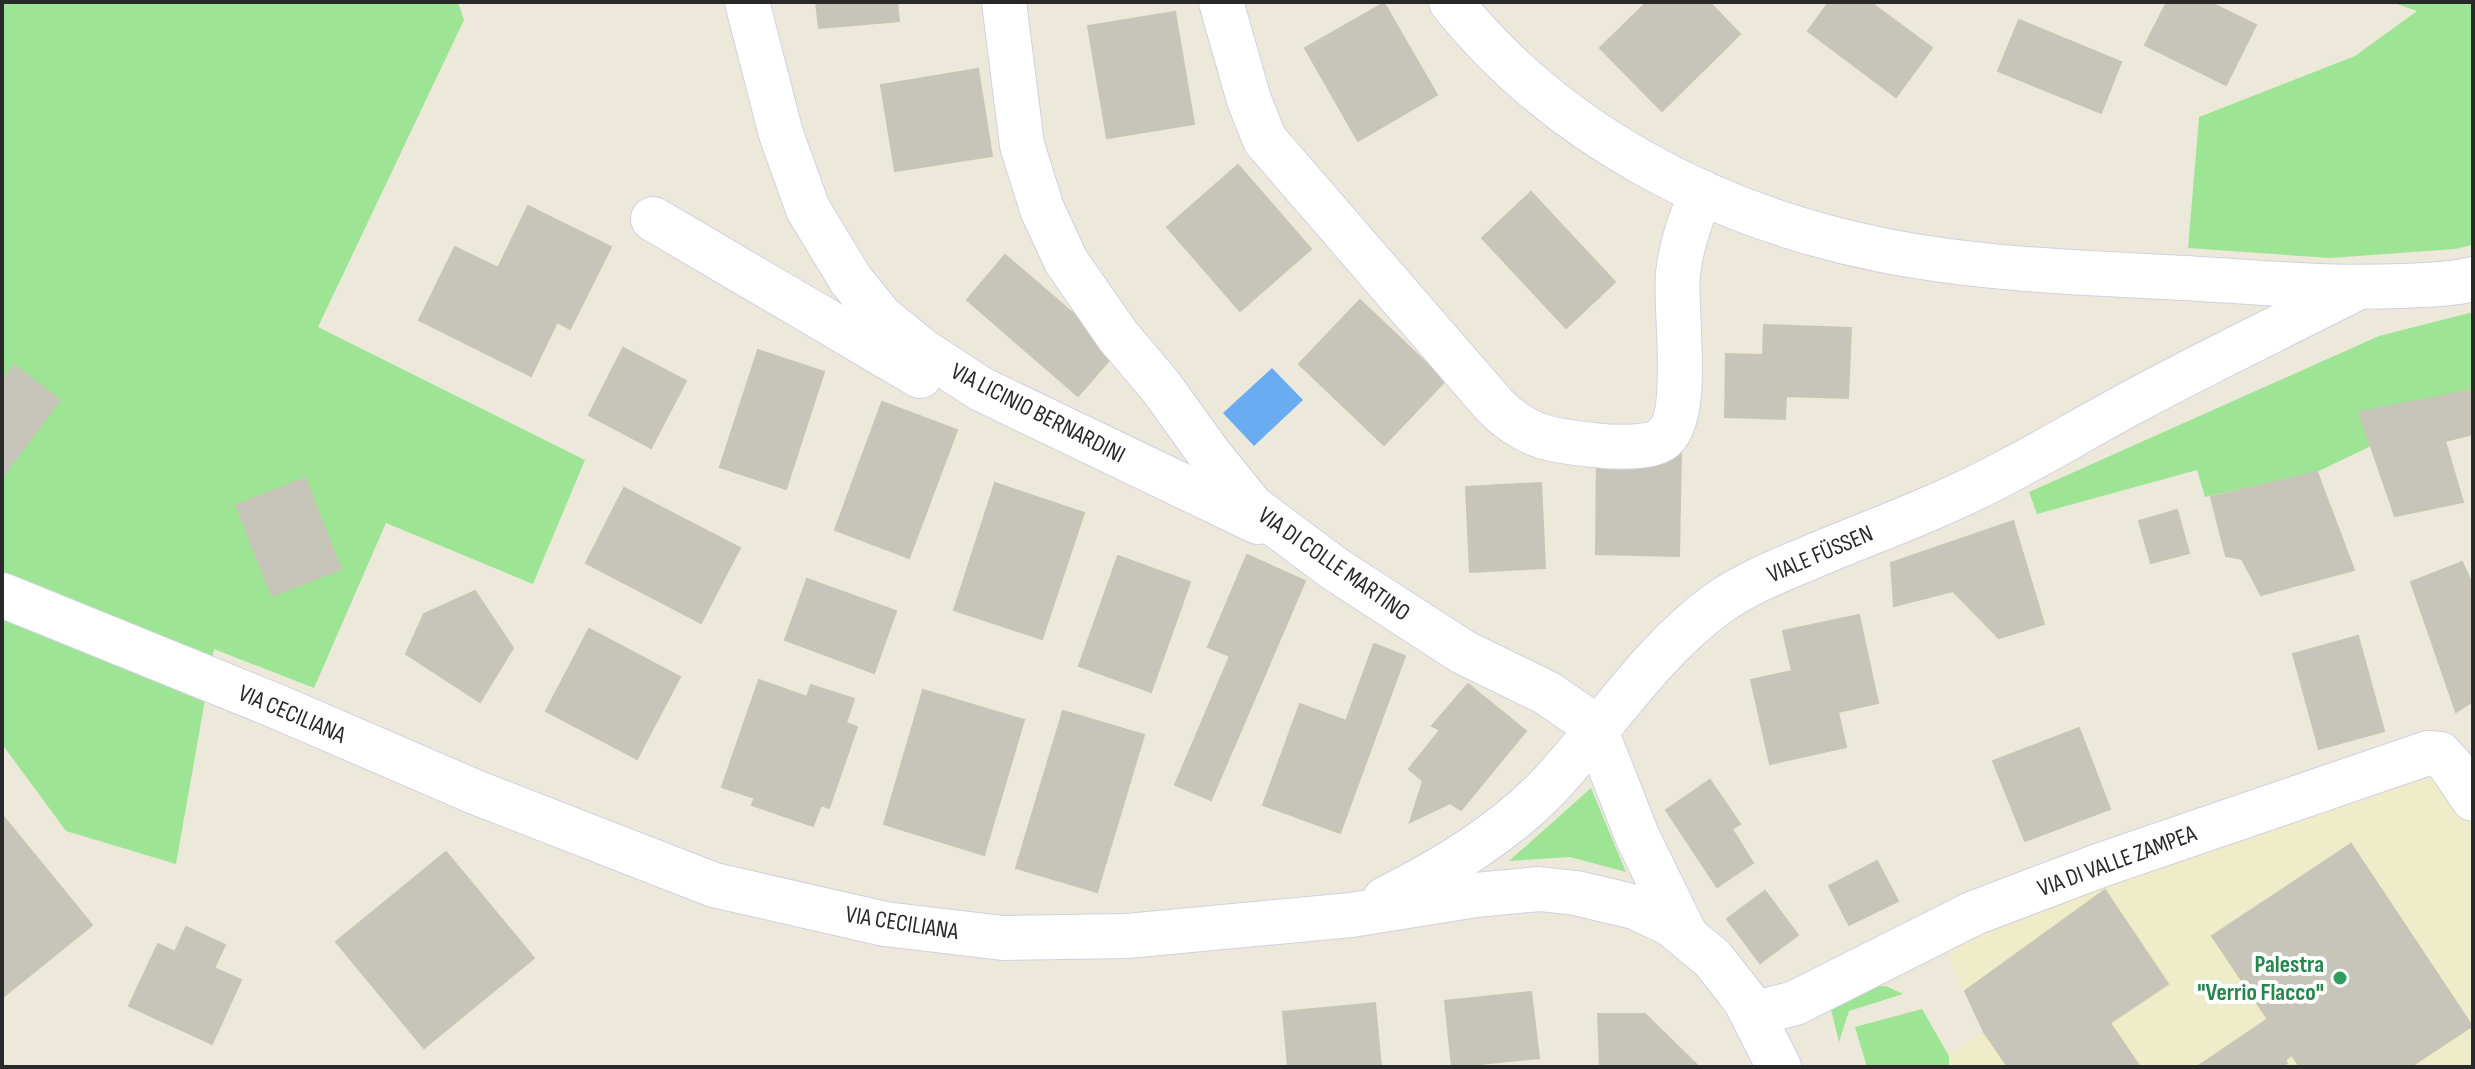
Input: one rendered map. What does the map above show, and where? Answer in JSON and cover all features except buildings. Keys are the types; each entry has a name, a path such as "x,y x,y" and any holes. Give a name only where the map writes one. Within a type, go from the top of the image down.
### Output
{"street":[{"name":"VIA LICINIO BERNARDINI","path":"747,2 781,134 808,209 851,280 881,317 924,352 981,389 1300,543"},
{"name":"VIA DI COLLE MARTINO","path":"1004,2 1022,145 1042,209 1066,261 1118,336 1252,507 1335,569 1463,652 1547,693 1596,731 1641,846 1685,934"},
{"path":"1221,2 1249,100 1265,140 1495,406 1522,428 1540,437 1611,447 1651,444 1662,440 1670,431 1680,392 1677,296 1680,259 1688,224 1702,192"},
{"name":"VIALE FÜSSEN","path":"1451,2 1505,63 1547,99 1625,153 1702,192 1814,233 1923,257 2025,269 2357,288 2453,284 2473,279"},
{"path":"653,219 971,407 1025,410"},
{"name":"VIALE FÜSSEN","path":"1351,915 1433,874 1498,831 1547,788 1644,672 1694,623 1729,597 1777,571 1948,501 2004,474 2135,401 2357,288"},
{"name":"VIA CECILIANA","path":"2,595 278,707 475,792 714,885 885,924 1003,938 1127,936 1351,915 1522,890 1558,890 1635,907 1656,915 1685,934 1724,972 1753,1014 1779,1067"},
{"name":"VIA DI VALLE ZAMPEA","path":"1753,1014 1795,1003 1974,913 2101,865 2428,753 2440,754 2473,799"}],"shaded area":[{"path":"2438,765 2473,818 2473,1067 1867,1067 1855,1027 1922,1009 1949,1055 1984,1032 1953,968 1949,953 1961,936"}],"green space":[{"path":"2,2 458,2 464,20 318,327 585,460 533,584 386,523 314,688 214,649 176,864 66,831 2,744"},
{"path":"2391,2 2473,2 2473,245 2330,258 2188,248 2199,117 2355,56 2417,11"},
{"path":"2473,312 2473,390 2317,472 2205,497 2197,470 2037,514 2029,492 2379,336"},
{"path":"1591,788 1626,872 1570,857 1509,861"},
{"path":"1886,986 1903,994 1849,1011 1839,1042 1831,1009 1859,987"},
{"path":"1922,1009 1949,1056 1949,1067 1867,1067 1855,1027"}],"water":[{"path":"1272,368 1303,400 1254,446 1223,413"}],"place":[{"name":"Palestra \"Verrio Flacco\"","path":"2340,978"}]}
